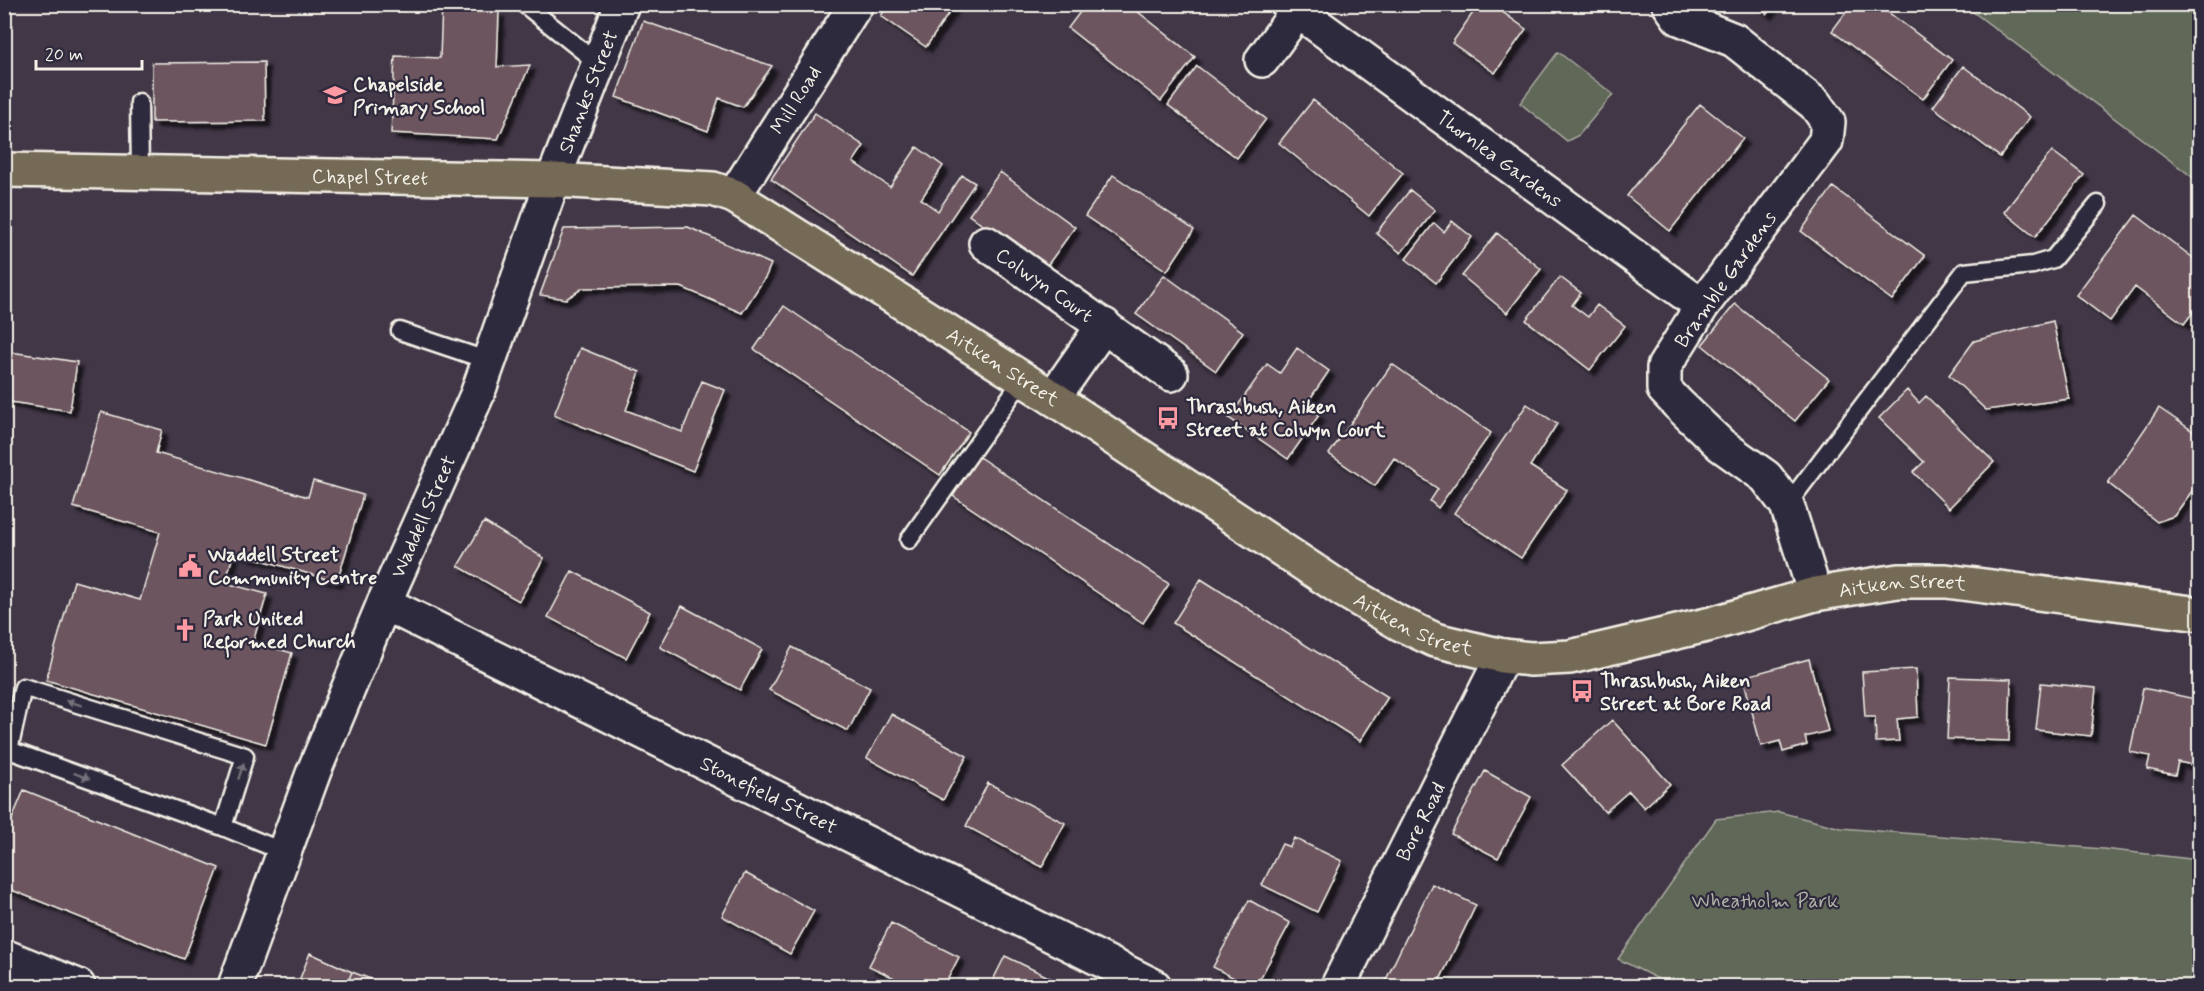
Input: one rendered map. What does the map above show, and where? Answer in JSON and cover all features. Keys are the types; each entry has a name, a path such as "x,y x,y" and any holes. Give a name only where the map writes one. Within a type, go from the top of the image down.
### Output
{"main road":[{"name":"Chapel Street","path":"4,170 553,180 713,189 734,196"},
{"name":"Aitken Street","path":"734,196 1053,398 1343,590 1399,623 1435,640 1503,656 1531,659 1580,655 1711,624 1815,594 1898,581 1946,581 2199,614"}],"street":[{"name":"Shanks Street","path":"553,180 622,4"},
{"name":"Mill Road","path":"734,196 856,4"},
{"name":"Bramble Gardens","path":"1669,4 1679,18 1734,40 1815,104 1828,122 1826,141 1702,306 1664,367 1664,389 1721,445 1766,477 1787,505 1815,594"},
{"name":"Thornlea Gardens","path":"1262,60 1292,8 1702,306"},
{"name":"Waddell Street","path":"235,987 314,771 384,603 477,395 553,180"},
{"name":"Colwyn Court","path":"986,243 1170,374"},
{"name":"Colwyn Court","path":"1053,398 1104,325"},
{"name":"Stonefield Street","path":"384,603 1154,987"},
{"name":"Bore Road","path":"1338,987 1503,656"},
{"path":"4,956 78,987"}],"lane":[{"path":"524,4 598,64"},
{"path":"139,102 140,172"},
{"path":"1787,505 1964,272 2032,265 2052,259 2098,204"},
{"path":"400,331 489,361"},
{"path":"909,540 1023,379"},
{"path":"223,826 245,756 23,687 9,750 223,826 284,852"}],"green space":[{"path":"1964,5 2199,5 2199,182"},
{"path":"1558,52 1613,94 1579,135 1567,141 1520,103"},
{"name":"Wheatholm Park","path":"1779,812 1841,828 2103,849 2199,860 2199,912 2191,965 2199,973 2199,986 1672,986 1618,959 1716,819"}],"building":[{"path":"442,4 492,4 491,12 499,12 497,67 530,65 498,139 391,133 395,56 440,58"},
{"path":"888,4 955,4 926,47 881,16"},
{"path":"1086,4 1128,4 1195,57 1161,101 1068,28"},
{"path":"1479,4 1491,4 1526,29 1495,73 1452,43"},
{"path":"1754,4 1774,4 1767,14"},
{"path":"1852,4 1877,4 1952,60 1923,99 1832,31"},
{"path":"643,21 772,66 743,107 719,98 708,131 616,97"},
{"path":"264,62 265,121 152,122 152,63"},
{"path":"1197,66 1266,119 1237,158 1168,105"},
{"path":"1963,66 2030,117 2000,157 1933,107"},
{"path":"1313,100 1403,173 1369,216 1279,143"},
{"path":"1700,104 1743,138 1670,231 1627,196"},
{"path":"815,113 864,146 853,162 890,187 917,147 943,166 921,199 938,211 962,175 975,183 912,276 771,179"},
{"path":"2052,151 2084,175 2035,237 2004,212"},
{"path":"1000,172 1075,227 1044,270 969,215"},
{"path":"1113,175 1194,230 1167,271 1085,216"},
{"path":"1833,187 1925,256 1892,300 1801,231"},
{"path":"1410,190 1435,210 1401,253 1376,233"},
{"path":"2136,215 2200,263 2200,303 2184,324 2135,287 2110,321 2076,295"},
{"path":"1452,221 1472,237 1436,283 1406,259 1434,223 1444,232"},
{"path":"688,227 771,264 766,276 742,313 681,287 583,288 566,299 540,295 564,229"},
{"path":"1497,233 1541,269 1507,313 1462,276"},
{"path":"1164,275 1243,332 1216,371 1136,314"},
{"path":"1560,277 1581,293 1572,305 1588,317 1597,305 1625,326 1590,370 1526,320"},
{"path":"1735,304 1829,379 1795,421 1702,345"},
{"path":"784,306 969,432 940,475 754,349"},
{"path":"2053,321 2069,399 1986,410 1949,375 1974,341"},
{"path":"580,348 640,372 626,410 682,432 702,381 725,390 693,471 554,415"},
{"path":"1297,348 1329,371 1305,406 1319,415 1288,459 1229,418 1267,364 1280,373"},
{"path":"4,351 77,362 70,411 4,401"},
{"path":"1392,364 1491,433 1438,508 1430,501 1438,489 1394,458 1375,486 1329,454"},
{"path":"1907,390 1919,403 1926,396 1994,462 1949,508 1913,472 1924,462 1879,418"},
{"path":"1527,404 1557,424 1530,466 1567,490 1521,558 1454,513"},
{"path":"2159,408 2200,436 2200,480 2174,516 2157,522 2108,483"},
{"name":"Waddell Street Community Centre","path":"101,412 162,430 156,453 308,497 313,481 363,495 337,582 234,552 225,583 267,594 253,642 292,653 266,744 46,680 74,581 140,600 160,532 73,507"},
{"path":"979,457 1169,584 1143,623 953,496"},
{"path":"484,522 544,558 519,601 458,566"},
{"path":"572,571 650,612 626,658 548,617"},
{"path":"1201,579 1388,697 1360,741 1173,623"},
{"path":"682,606 762,649 740,690 660,647"},
{"path":"792,647 870,688 848,731 769,690"},
{"path":"1809,659 1828,731 1805,737 1807,745 1783,752 1780,741 1761,746 1743,677"},
{"path":"1916,669 1918,717 1897,719 1899,741 1876,742 1875,717 1865,717 1862,672"},
{"path":"1950,677 2011,679 2009,741 1947,739"},
{"path":"2041,683 2096,688 2091,736 2036,730"},
{"path":"2143,688 2200,700 2200,782 2195,781 2198,766 2178,762 2175,775 2147,769 2150,756 2130,752"},
{"path":"891,714 967,756 943,800 867,758"},
{"path":"1612,720 1670,784 1644,808 1629,791 1605,812 1562,765"},
{"path":"1485,771 1531,797 1498,858 1451,834"},
{"path":"988,783 1065,823 1042,867 966,826"},
{"path":"24,790 219,868 184,959 4,887 4,838"},
{"path":"1294,838 1342,861 1317,912 1262,885 1282,844 1290,847"},
{"path":"745,873 814,911 790,954 722,916"},
{"path":"1432,884 1476,905 1437,986 1383,986"},
{"path":"1249,900 1290,923 1256,986 1249,986 1213,967"},
{"path":"891,923 959,957 944,986 911,986 869,966"},
{"path":"310,953 352,972 346,986 297,986"},
{"path":"1005,956 1067,986 990,986"},
{"path":"352,972 389,986 346,986"}],"place":[{"name":"Chapelside Primary School","path":"335,95"},
{"name":"Thrashbush, Aiken Street at Colwyn Court","path":"1168,418"},
{"name":"Waddell Street Community Centre","path":"190,566"},
{"name":"Park United Reformed Church","path":"185,630"},
{"name":"Thrashbush, Aiken Street at Bore Road","path":"1582,691"}]}
